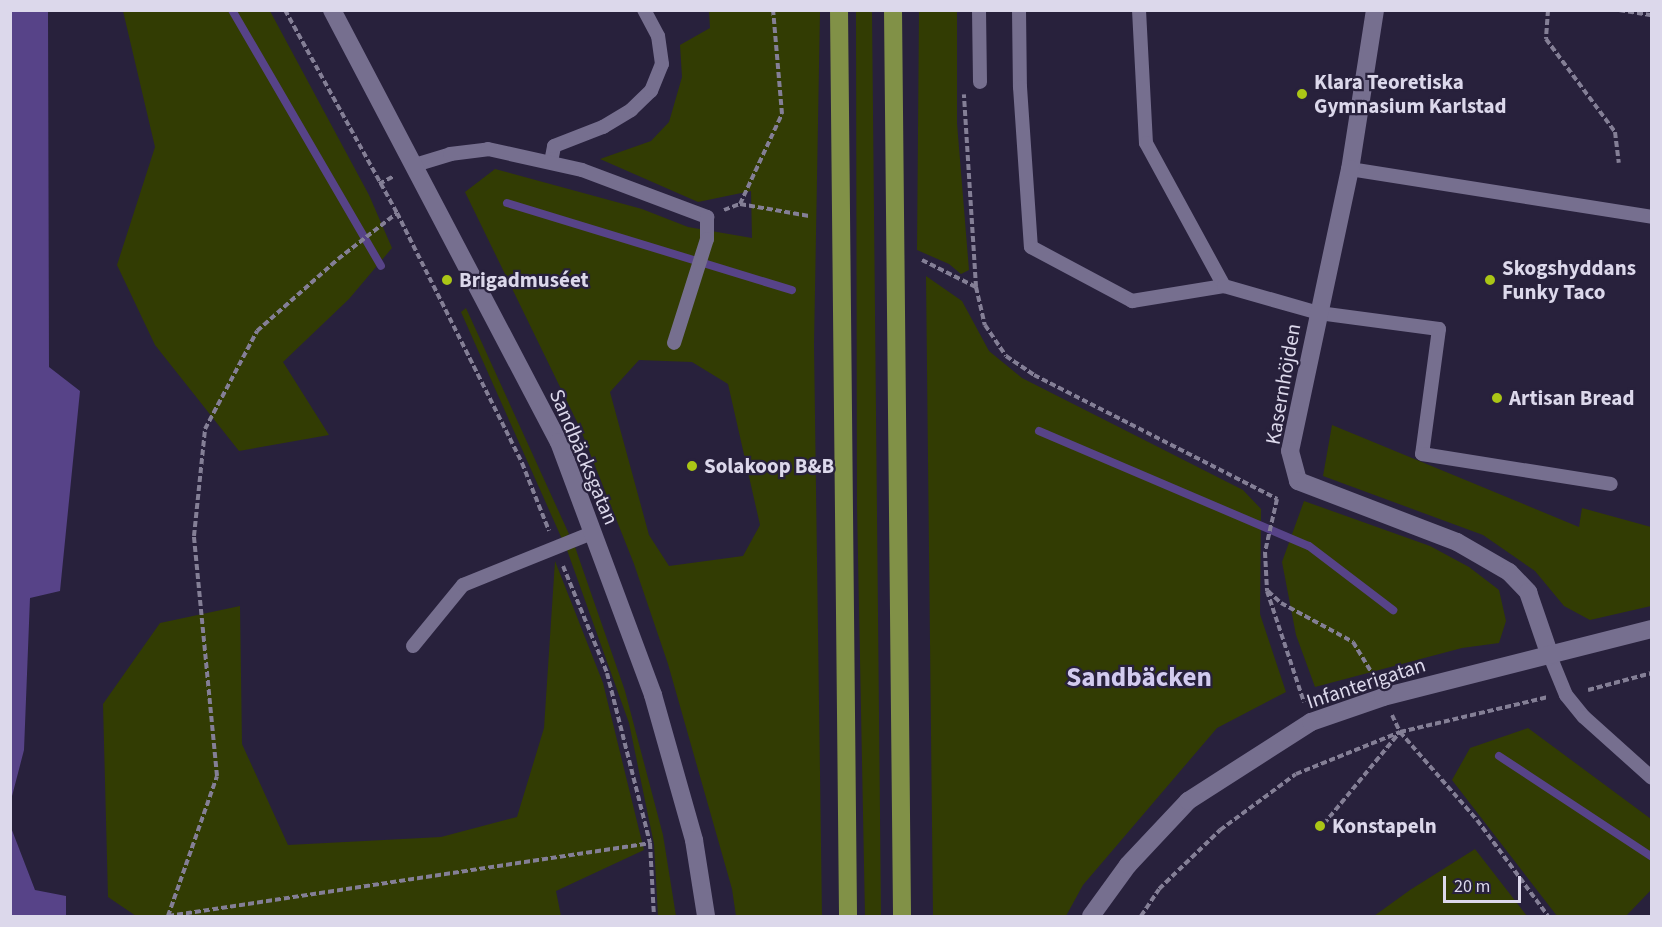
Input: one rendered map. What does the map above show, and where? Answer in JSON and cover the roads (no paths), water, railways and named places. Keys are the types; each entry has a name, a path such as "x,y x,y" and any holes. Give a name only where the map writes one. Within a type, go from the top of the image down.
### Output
{"highway":[{"path":"839,10 849,916"},
{"path":"893,10 902,916"}],"street":[{"name":"Sandbäcksgatan","path":"332,10 559,442 653,695 694,840 706,916"},
{"name":"Kasernhöjden","path":"1375,10 1350,169 1290,451 1298,480 1457,542 1509,572 1528,592 1550,656"},
{"name":"Infanterigatan","path":"1091,916 1128,865 1188,801 1311,722 1383,697 1652,629"}],"lane":[{"path":"551,162 554,146 603,127 631,110 651,91 662,64 658,36 644,10"},
{"path":"979,10 980,82"},
{"path":"1019,10 1020,87 1031,247 1132,301 1224,286 1319,314 1439,329 1422,454 1611,484"},
{"path":"1139,10 1146,143 1224,286"},
{"path":"415,165 450,154 488,149 551,162 707,216 707,239 674,343"},
{"path":"1350,169 1652,217"},
{"path":"413,646 464,585 592,532"},
{"path":"1550,656 1566,695 1584,717 1652,778"}],"waterway":[{"path":"232,10 381,266"},
{"path":"507,203 792,290"},
{"path":"1039,431 1309,546 1393,610"},
{"path":"1499,756 1652,857"}],"place":[{"name":"Klara Teoretiska Gymnasium Karlstad","path":"1302,94"},
{"name":"Brigadmuséet","path":"447,280"},
{"name":"Skogshyddans Funky Taco","path":"1490,280"},
{"name":"Artisan Bread","path":"1497,398"},
{"name":"Solakoop B&B","path":"692,466"},
{"name":"Konstapeln","path":"1320,826"}],"district":[{"name":"Sandbäcken","path":"1139,678"}]}
